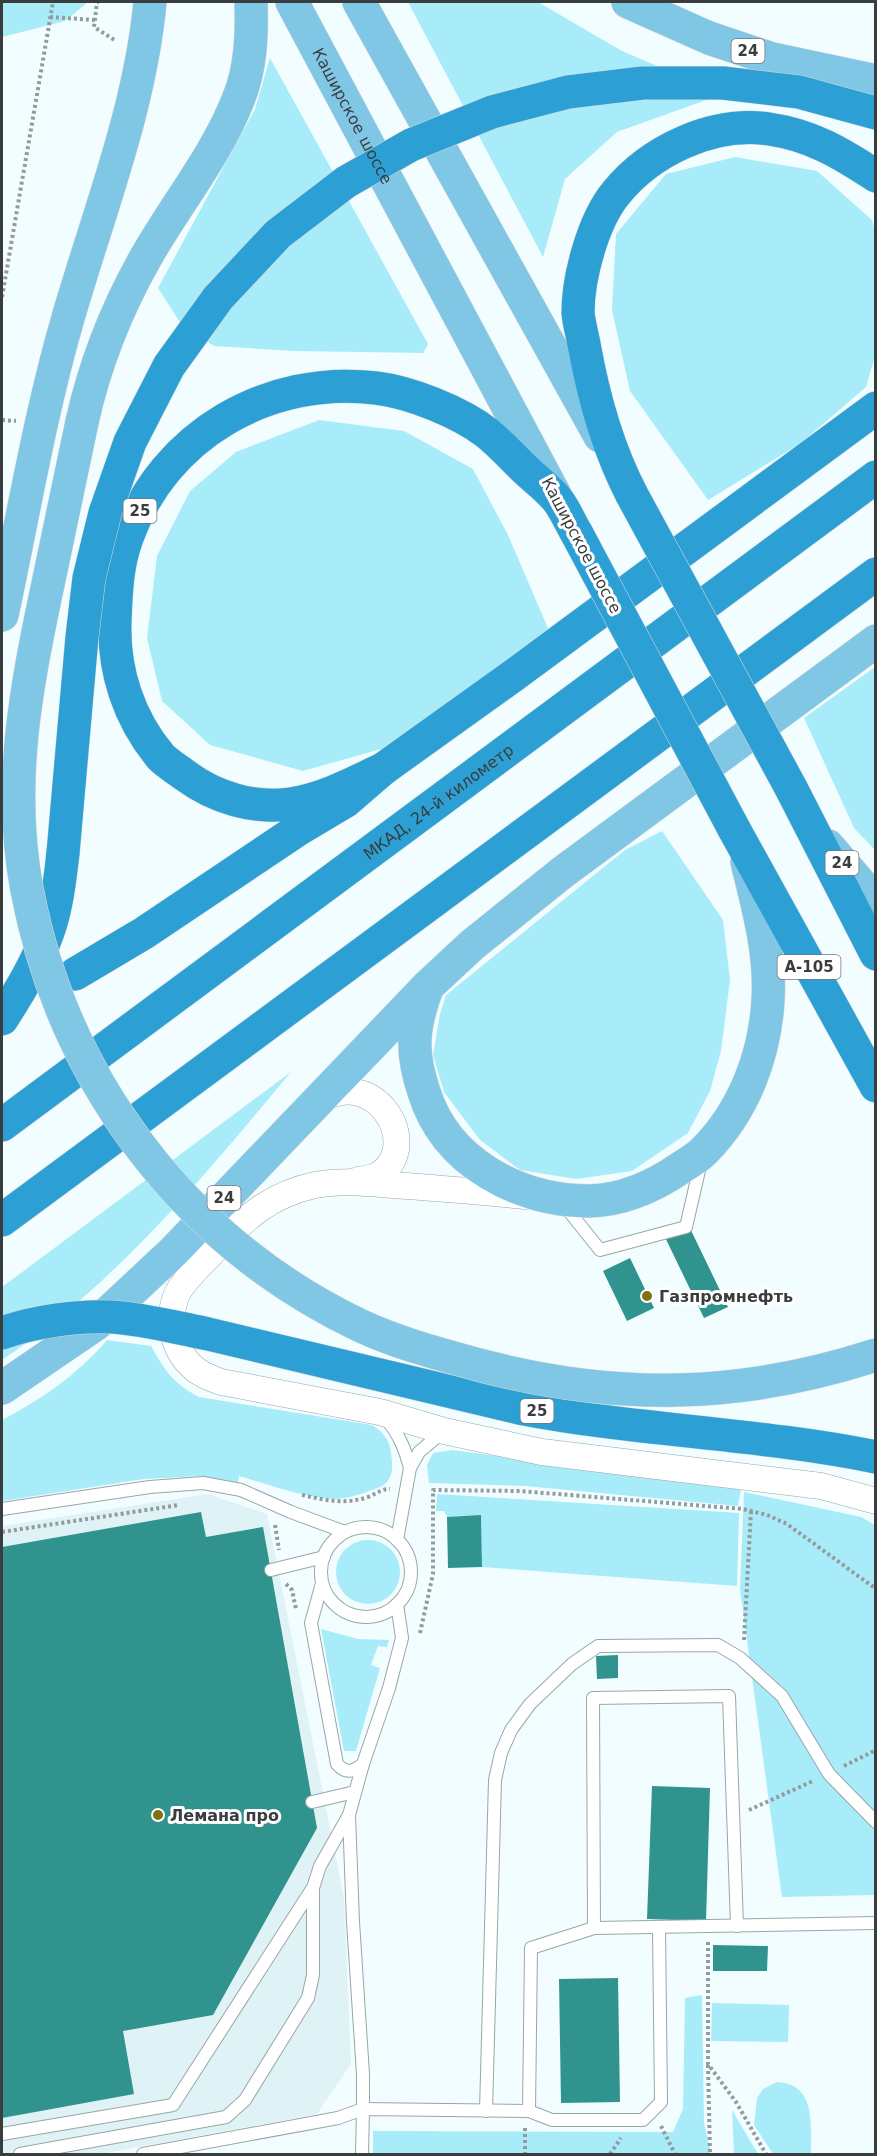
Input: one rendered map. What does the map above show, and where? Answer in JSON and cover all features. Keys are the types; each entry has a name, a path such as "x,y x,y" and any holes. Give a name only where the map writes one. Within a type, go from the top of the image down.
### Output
{"highway":[{"path":"2,1019 25,984 48,931 59,888 89,578 112,492 130,442 169,366 218,298 278,234 346,182 411,145 492,112 568,92 643,83 723,83 799,92 876,113"},
{"path":"876,176 843,154 809,138 767,129 729,129 687,141 652,159 615,194 596,228 583,273 578,314 591,381 627,485 790,788 876,954"},
{"name":"25","path":"383,769 331,794 290,804 247,804 201,787 163,758 132,716 120,678 114,639 116,593 126,539 149,490 178,454 216,424 258,401 302,390 349,385 390,390 440,406 486,432 558,501"},
{"path":"75,974 144,933 346,801 383,769 876,408"},
{"name":"МКАД, 24-й километр","path":"2,1125 876,477"},
{"name":"Каширское шоссе","path":"558,501 739,838 876,1086"},
{"path":"2,1220 876,574"},
{"name":"25","path":"2,1333 66,1320 111,1317 152,1322 560,1416 801,1444 876,1457"}],"main road":[{"path":"2,615 67,320 130,113 146,40 150,2"},
{"path":"251,2 252,27 249,63 239,99 221,135 124,298 106,338 90,385 30,668 23,711 18,769 20,830 27,887 42,953 63,1015 90,1069 122,1124 172,1187 242,1252 298,1291 361,1326 435,1353 515,1374 582,1386 637,1390 706,1390 771,1382 834,1368 876,1355"},
{"name":"Каширское шоссе","path":"292,2 558,501"},
{"path":"359,2 627,485"},
{"name":"24","path":"628,2 710,38 772,60 876,81"},
{"path":"739,838 760,916 768,968 768,1000 763,1041 750,1084 732,1117 704,1152 662,1181 631,1193 592,1201 558,1198 522,1190 491,1176 465,1157 445,1134 429,1108 419,1077 414,1049 416,1018 428,986 472,945 563,872 876,641"},
{"name":"24","path":"808,823 876,902"},
{"name":"24","path":"8,1387 96,1324 174,1251 428,986"}],"street":[{"path":"317,1102 334,1093 358,1092 380,1104 394,1125 394,1150 383,1172 377,1176 315,1185 271,1200 240,1223 184,1284 174,1303 173,1335 182,1355 197,1371 221,1382 380,1412 444,1431 558,1454 821,1486 876,1501"},
{"path":"347,1182 558,1198"}],"lane":[{"path":"558,1198 600,1250 686,1227 704,1152"},
{"path":"380,1412 395,1429 404,1446 410,1468"},
{"path":"397,1540 410,1468 419,1452 444,1431"},
{"path":"2,1509 150,1487 203,1483 242,1490 291,1512 345,1532"},
{"path":"359,1528 373,1528 386,1532 397,1540 405,1549 411,1572 405,1595 397,1604 380,1614 360,1617 336,1606 327,1595 322,1583 321,1570 329,1546 345,1532 359,1528"},
{"path":"277,1569 324,1557"},
{"path":"322,1583 310,1623 337,1764 346,1771 352,1771 363,1764"},
{"path":"2,2134 173,2105 313,1888 320,1866 349,1815 363,1764 389,1688 402,1638 397,1604"},
{"path":"486,2111 495,1780 501,1754 511,1730 530,1704 572,1664 598,1646 718,1645 740,1658 782,1696 829,1774 876,1822"},
{"path":"594,1928 593,1698 729,1696 737,1926"},
{"path":"312,1802 355,1792"},
{"path":"349,1815 363,2074 362,2154"},
{"path":"20,2154 226,2117 245,2100 308,1998 313,1975 313,1888"},
{"path":"529,2111 531,1948 594,1928 876,1923"},
{"path":"143,2154 338,2118 363,2109 529,2111 552,2120 643,2120 661,2102 659,1928"}],"path":[{"path":"2,297 53,2"},
{"path":"94,27 99,2"},
{"path":"50,17 95,20"},
{"path":"2,420 10,421"},
{"path":"299,1494 333,1502 350,1502 383,1489"},
{"path":"418,1642 433,1574 433,1490 520,1491 752,1511 787,1524 876,1590"},
{"path":"2,1532 186,1504"},
{"path":"740,1658 745,1635 752,1511"},
{"path":"271,1518 275,1524 277,1569 292,1590 296,1612"},
{"path":"734,1817 876,1750"},
{"path":"708,1927 710,2154"},
{"path":"708,2064 736,2102 766,2154"},
{"path":"661,2102 661,2127 675,2154"},
{"path":"525,2127 525,2154"},
{"path":"610,2154 622,2136"}],"shaded area":[{"path":"2,2 88,2 65,21 2,37"},
{"path":"408,2 538,2 622,51 723,94 617,132 565,179 543,257"},
{"path":"270,58 428,344 423,353 295,351 214,346 181,324 158,288 255,109"},
{"path":"735,157 817,171 872,220 876,235 875,356 866,387 801,443 708,500 630,391 612,310 616,234 666,174"},
{"path":"319,420 404,431 473,469 508,535 550,633 392,746 303,771 210,745 162,701 147,638 157,556 190,491 236,452"},
{"path":"875,667 875,850 854,828 804,718"},
{"path":"662,831 723,920 730,980 721,1051 710,1091 688,1133 632,1171 576,1179 520,1170 480,1140 444,1092 433,1055 440,1014 446,995 625,850"},
{"path":"291,1072 226,1150 120,1264 43,1331 2,1360 2,1287"},
{"path":"107,1340 151,1346 170,1376 182,1387 199,1397 372,1425 382,1432 391,1450 391,1474 384,1485 338,1499 298,1493 239,1476 238,1483 201,1476 144,1479 2,1501 2,1420 31,1404 58,1385 96,1353"},
{"path":"452,1450 741,1489 738,1506 525,1486 429,1483 427,1465 433,1453"},
{"path":"744,1492 861,1517 875,1525 875,1895 782,1897 740,1589"},
{"name":"Лемана про","path":"208,1494 267,1514 344,1898 351,2064 317,2114 101,2154 2,2154 2,1526"},
{"path":"437,1494 739,1513 737,1586 482,1567 481,1516 447,1517 444,1511 436,1511"},
{"path":"362,1540 374,1540 391,1549 398,1560 400,1572 398,1584 391,1595 374,1604 362,1604 350,1599 341,1590 336,1578 336,1566 341,1554 350,1545"},
{"path":"321,1629 358,1639 389,1640 387,1647 378,1646 371,1665 380,1668 356,1751 344,1751"},
{"path":"702,1995 704,2123 711,2154 373,2154 373,2131 673,2132 683,2109 685,1998"},
{"path":"712,2003 789,2005 788,2042 711,2041"},
{"path":"777,2082 790,2084 805,2098 811,2119 811,2154 773,2154 754,2125 757,2098 763,2089"},
{"path":"732,2110 758,2154 734,2154"}],"building":[{"path":"686,1220 728,1307 704,1318 662,1231"},
{"path":"630,1258 654,1308 627,1321 603,1271"},
{"name":"Лемана про","path":"201,1512 206,1537 263,1527 317,1828 213,2015 123,2031 134,2094 2,2118 2,1547"},
{"path":"481,1515 482,1567 448,1568 447,1517"},
{"path":"618,1655 618,1678 597,1679 596,1656"},
{"path":"652,1786 710,1788 706,1921 647,1919"},
{"path":"713,1945 768,1946 767,1971 713,1971"},
{"path":"618,1978 620,2102 561,2103 559,1979"}],"place":[{"name":"Газпромнефть","path":"647,1296"},
{"name":"Лемана про","path":"158,1815"}]}
